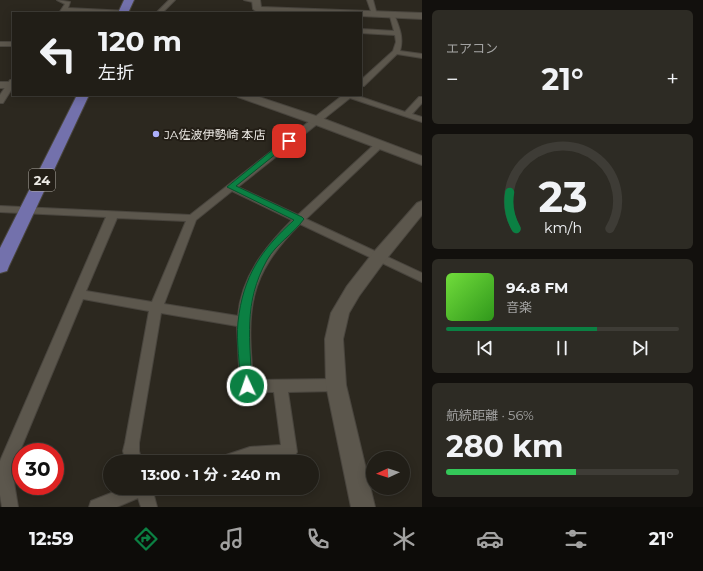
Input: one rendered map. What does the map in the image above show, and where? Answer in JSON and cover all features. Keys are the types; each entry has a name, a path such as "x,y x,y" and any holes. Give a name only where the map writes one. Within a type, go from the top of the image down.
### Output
{"main road":[{"path":"125,12 129,0"},
{"name":"24","path":"0,266 83,96"}],"street":[{"path":"60,0 68,3 63,12"},
{"path":"160,12 172,0"},
{"path":"246,0 256,6 295,12"},
{"path":"370,0 375,14"},
{"path":"362,13 422,16"},
{"path":"362,83 396,52 399,42 398,33 391,14"},
{"path":"362,31 398,33"},
{"path":"0,44 12,44"},
{"path":"396,52 422,56"},
{"path":"0,101 9,84"},
{"path":"245,96 315,120 422,161"},
{"path":"132,455 132,443 156,308 192,218 347,96"},
{"path":"351,96 422,120"},
{"path":"406,115 422,99"},
{"path":"336,385 247,386 243,322 249,291 258,267 277,241 378,145"},
{"path":"231,187 422,278"},
{"path":"363,507 336,385 334,339 340,313 353,291 378,258 422,206"},
{"path":"0,209 192,218"},
{"path":"10,507 4,470 113,214"},
{"path":"79,294 243,322"},
{"path":"247,455 289,452 280,386"},
{"path":"97,507 126,495"},
{"path":"145,495 149,507"}],"place":[{"name":"JA佐波伊勢崎 本店","path":"156,134"}],"route":[{"path":"247,386 243,322 249,291 263,258 277,241 299,219 231,187 289,141"}]}
